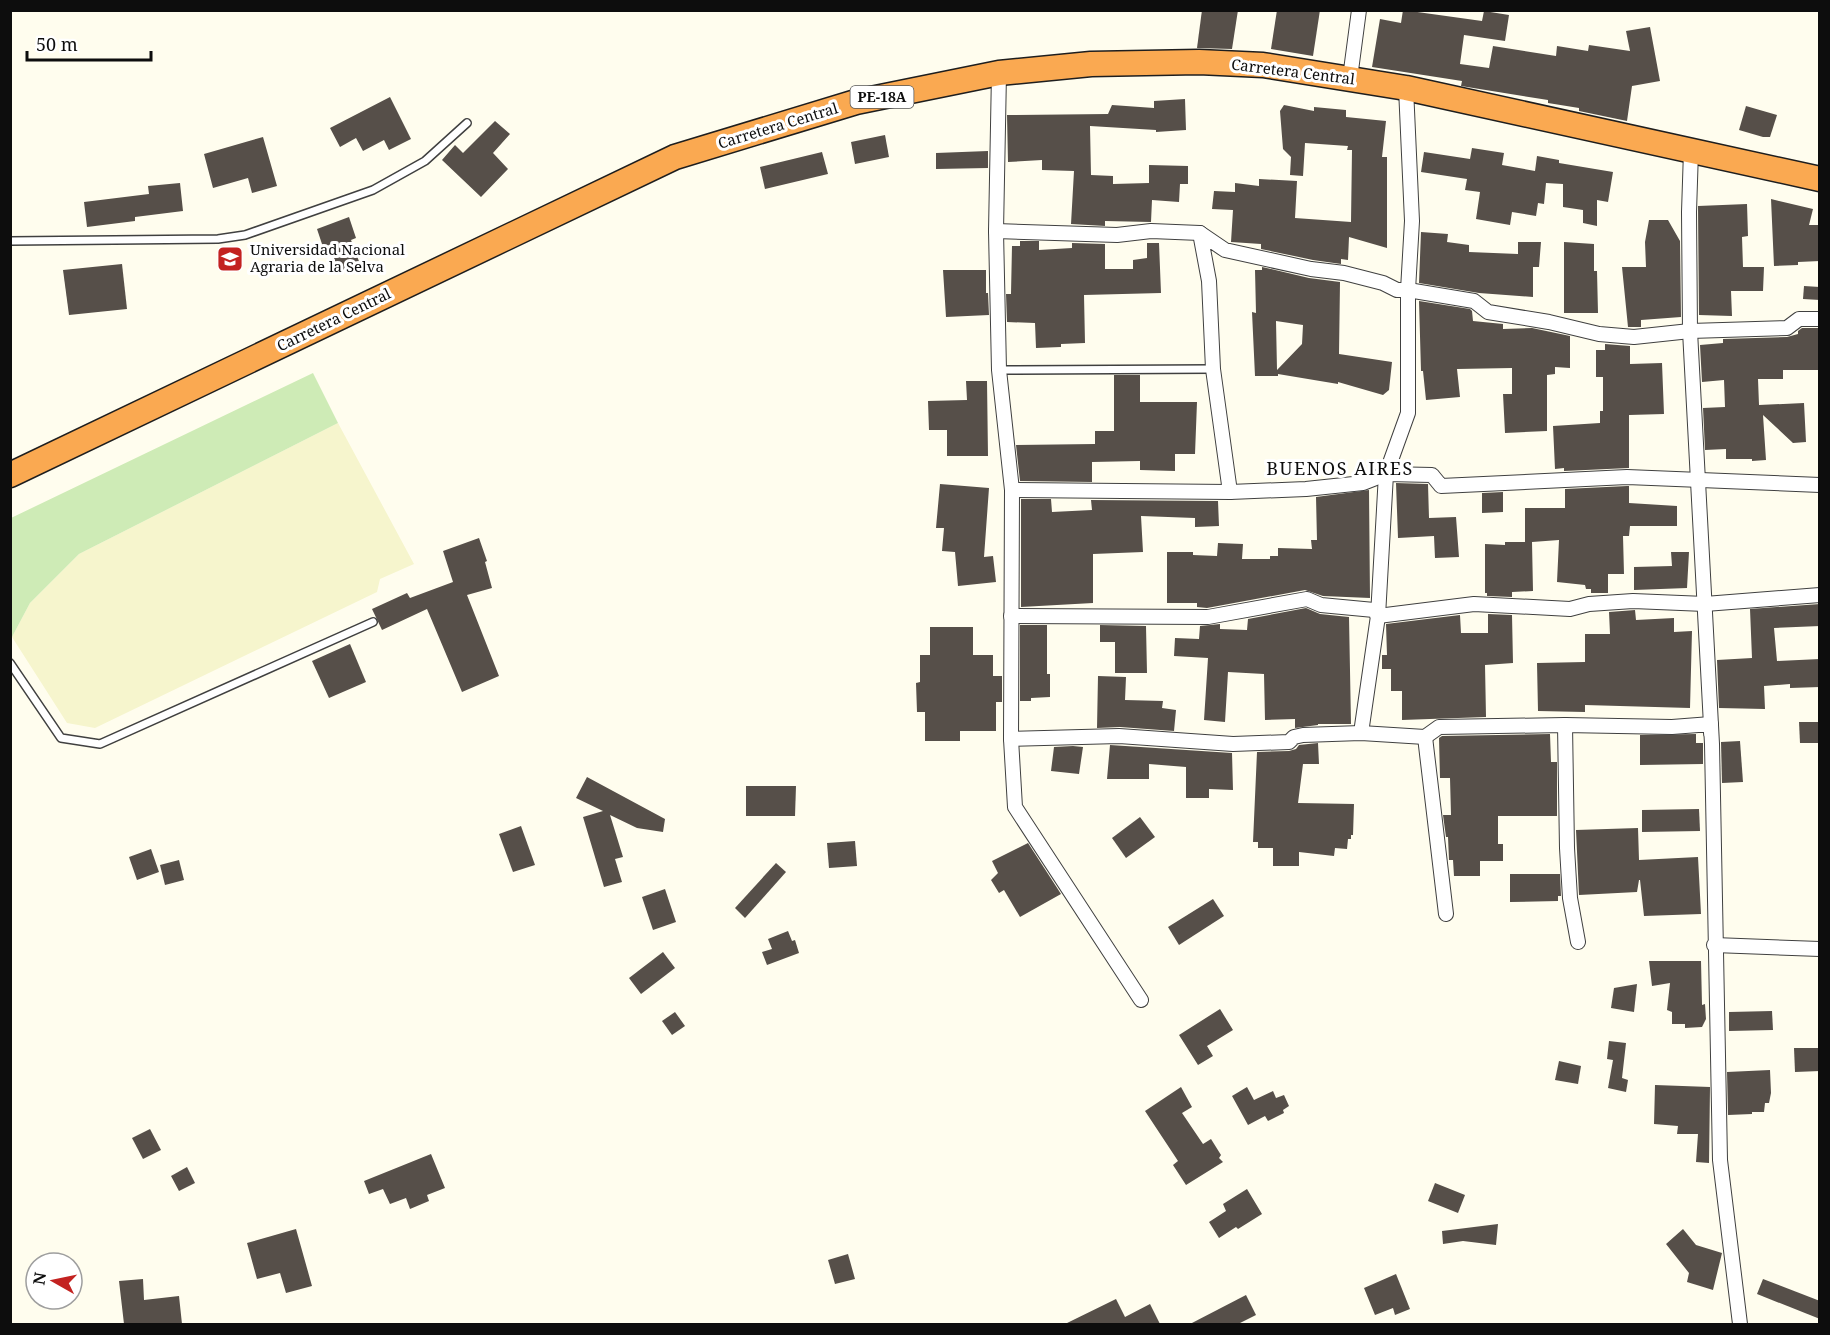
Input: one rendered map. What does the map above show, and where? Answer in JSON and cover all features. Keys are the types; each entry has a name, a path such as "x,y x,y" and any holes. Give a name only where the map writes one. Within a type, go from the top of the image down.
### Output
{"highway":[{"name":"Carretera Central","path":"10,475 675,157 856,102 999,73 1091,64 1199,62 1263,65 1406,88 1820,179"}],"street":[{"path":"1350,78 1359,10"},
{"path":"999,73 996,231 999,370 1012,490 1011,739 1016,807 1141,1000"},
{"path":"1361,734 1378,616 1386,474 1408,413 1408,290 1412,220 1406,88"},
{"path":"1691,151 1690,331 1711,724 1720,1160 1740,1324"},
{"path":"996,231 1117,235 1151,231 1200,233 1225,250 1311,269 1344,273 1383,283 1397,290 1474,301 1488,312 1549,322 1599,334 1634,337 1690,331 1787,328 1799,319 1820,319"},
{"path":"1200,233 1209,281 1213,369 1230,492"},
{"path":"1012,490 1230,492 1306,489 1363,483 1386,474 1432,475 1441,486 1627,477 1820,485"},
{"path":"1378,616 1474,604 1570,609 1589,604 1633,601 1705,604 1820,595"},
{"path":"1011,616 1208,618 1306,599 1321,605 1374,610 1378,616"},
{"path":"1011,739 1119,736 1233,744 1289,742 1294,737 1303,735 1361,734 1425,737 1439,727 1565,725 1672,727 1711,724"},
{"path":"1565,725 1567,848 1570,898 1578,942"},
{"path":"1425,737 1446,914"},
{"path":"1714,945 1820,949"}],"lane":[{"path":"10,241 218,238 245,235 373,190 424,161 467,123"},
{"path":"999,370 1213,369"},
{"path":"10,663 61,738 99,744 372,622"}],"green space":[{"path":"313,373 338,423 79,554 30,603 12,637 10,634 11,518"},
{"path":"338,423 414,564 380,579 377,592 95,728 67,723 12,637 30,603 79,554"}],"building":[{"path":"1202,10 1238,10 1232,49 1197,48"},
{"path":"1277,10 1320,10 1313,56 1271,49"},
{"path":"1403,10 1482,21 1484,11 1509,15 1505,41 1464,35 1460,64 1489,68 1493,46 1556,56 1557,46 1588,51 1589,45 1630,51 1626,31 1650,27 1660,81 1632,86 1627,121 1579,111 1579,108 1548,103 1548,100 1461,86 1462,81 1372,67 1380,19 1401,23"},
{"path":"390,97 411,139 389,150 384,140 363,151 356,138 340,147 330,128"},
{"path":"1185,99 1186,130 1156,132 1156,130 1090,126 1091,175 1113,176 1113,184 1149,183 1149,165 1188,166 1188,184 1180,184 1179,202 1152,200 1151,222 1105,221 1105,226 1071,224 1074,171 1042,170 1042,160 1008,162 1007,115 1108,114 1112,105 1154,108 1154,101"},
{"path":"1284,105 1314,111 1314,107 1346,110 1346,117 1386,121 1382,157 1387,157 1387,248 1349,237 1348,260 1341,259 1341,264 1261,249 1261,244 1231,242 1233,210 1212,209 1214,191 1235,192 1235,183 1259,186 1259,179 1297,181 1295,218 1351,222 1352,150 1347,150 1348,146 1305,143 1303,176 1290,175 1291,157 1283,149 1280,111"},
{"path":"1746,106 1777,115 1770,137 1739,130"},
{"path":"495,121 510,134 493,153 508,169 481,197 442,160 455,145 463,153"},
{"path":"885,135 889,157 855,164 851,142"},
{"path":"263,137 277,186 252,193 248,178 213,188 204,154"},
{"path":"1472,148 1504,153 1502,165 1535,171 1537,156 1559,160 1559,163 1613,172 1608,202 1597,200 1597,226 1583,223 1583,210 1563,207 1563,184 1546,183 1544,204 1538,203 1536,216 1512,212 1510,225 1476,219 1480,192 1465,190 1467,179 1421,172 1424,152 1470,159"},
{"path":"988,151 988,168 936,169 936,153"},
{"path":"822,152 828,174 765,189 760,167"},
{"path":"180,183 183,211 135,217 135,221 87,227 84,202 149,194 148,186"},
{"path":"1771,199 1813,209 1809,225 1820,225 1820,261 1774,266"},
{"path":"1747,204 1748,236 1742,237 1743,267 1764,267 1763,291 1731,291 1732,316 1699,315 1698,206"},
{"path":"349,217 356,238 351,240 360,264 339,272 330,247 324,250 317,229"},
{"path":"1649,220 1668,220 1680,241 1681,317 1641,320 1641,327 1628,327 1622,267 1646,267 1645,242"},
{"path":"1421,232 1448,234 1447,242 1469,245 1469,252 1518,254 1518,242 1541,242 1539,267 1533,267 1533,297 1479,293 1419,283"},
{"path":"1020,241 1039,241 1039,250 1072,248 1072,243 1105,244 1105,269 1133,269 1133,260 1147,258 1147,243 1159,243 1161,293 1084,295 1085,343 1036,348 1035,323 1007,322 1006,294 1011,294 1012,246 1020,246"},
{"path":"1564,242 1594,244 1598,313 1564,313"},
{"path":"122,264 127,309 69,315 63,270"},
{"path":"1262,267 1309,278 1340,282 1339,354 1392,362 1389,390 1383,395 1338,382 1338,384 1278,374 1278,376 1255,376 1252,312 1256,313 1255,270 1262,270","holes":["1276,321 1303,325 1302,344 1277,370"]},
{"path":"943,270 986,270 989,315 946,317"},
{"path":"1804,286 1820,287 1820,300 1803,299"},
{"path":"1419,301 1470,309 1473,321 1503,324 1503,329 1532,328 1570,336 1570,368 1555,367 1555,374 1547,375 1547,431 1505,433 1503,394 1512,394 1512,368 1457,369 1460,397 1426,400 1423,371 1421,371"},
{"path":"1802,328 1820,328 1820,370 1783,370 1783,379 1758,379 1759,405 1804,403 1806,442 1793,443 1763,415 1766,460 1726,459 1726,449 1705,450 1703,408 1725,407 1724,380 1702,382 1700,345 1723,343 1723,339 1787,337 1798,334"},
{"path":"1605,344 1630,346 1630,364 1662,363 1664,414 1629,415 1629,468 1564,471 1564,468 1555,469 1553,426 1600,423 1600,411 1603,411 1603,377 1596,377 1596,350 1605,350"},
{"path":"1114,375 1140,375 1140,402 1197,402 1195,454 1175,454 1175,471 1140,470 1140,461 1092,462 1092,482 1020,481 1016,445 1095,444 1095,431 1114,431"},
{"path":"966,381 987,381 988,456 947,456 947,430 929,430 928,401 967,400"},
{"path":"1396,483 1428,484 1429,518 1456,517 1459,557 1435,558 1434,536 1398,538"},
{"path":"940,484 989,488 984,557 993,556 996,582 958,586 955,552 942,551 944,528 936,528"},
{"path":"1629,486 1629,503 1677,506 1677,526 1630,526 1629,536 1623,536 1624,574 1608,574 1608,593 1591,593 1591,589 1586,589 1585,585 1557,582 1559,540 1532,542 1533,591 1512,592 1512,597 1487,596 1485,593 1485,544 1505,545 1505,542 1525,542 1525,508 1565,508 1565,489"},
{"path":"1369,490 1370,598 1323,596 1305,590 1207,608 1197,607 1197,603 1167,603 1167,552 1193,552 1193,555 1217,556 1218,543 1243,544 1242,559 1270,559 1270,556 1278,556 1278,548 1312,549 1311,540 1317,540 1316,497"},
{"path":"1503,492 1503,512 1482,513 1482,493"},
{"path":"1021,499 1051,499 1052,512 1092,510 1091,500 1218,501 1219,526 1195,527 1195,518 1141,516 1143,552 1093,554 1093,603 1021,607"},
{"path":"479,538 487,561 485,562 492,588 467,595 499,676 462,692 427,609 382,630 372,609 407,593 410,598 453,582 443,551"},
{"path":"1671,552 1689,552 1687,588 1634,590 1634,567 1672,566"},
{"path":"1820,604 1820,626 1774,628 1777,661 1820,659 1820,687 1790,688 1790,684 1764,686 1765,709 1719,708 1717,660 1752,658 1750,609"},
{"path":"1306,608 1320,614 1349,617 1351,724 1318,724 1295,728 1295,719 1265,720 1264,674 1228,672 1225,722 1204,720 1208,658 1174,656 1175,638 1199,639 1200,626 1220,624 1220,629 1247,630 1248,619"},
{"path":"1635,610 1636,620 1674,618 1674,632 1692,631 1690,708 1585,705 1585,712 1538,711 1537,663 1585,662 1585,634 1610,634 1609,612"},
{"path":"1488,614 1512,615 1513,663 1485,665 1486,717 1402,720 1402,691 1391,691 1391,669 1382,669 1382,655 1387,655 1386,624 1460,615 1461,633 1488,633"},
{"path":"1020,625 1047,625 1047,674 1050,674 1050,697 1020,701"},
{"path":"1100,625 1146,626 1147,673 1115,673 1115,642 1100,642"},
{"path":"930,627 973,627 973,655 993,655 993,676 1002,676 1002,702 996,702 996,731 960,731 960,741 925,741 925,712 917,712 916,683 920,682 920,655 930,655"},
{"path":"350,644 366,682 329,698 312,661"},
{"path":"1098,676 1126,677 1125,700 1163,701 1162,708 1176,710 1174,731 1120,727 1097,728"},
{"path":"1799,722 1820,722 1820,743 1800,743"},
{"path":"1550,734 1551,762 1557,762 1557,816 1498,816 1498,844 1503,844 1503,861 1480,861 1480,876 1454,876 1453,860 1449,860 1448,837 1446,837 1443,815 1451,815 1450,778 1440,778 1439,738 1442,736"},
{"path":"1696,734 1696,743 1703,743 1703,764 1640,765 1640,735"},
{"path":"1740,741 1743,782 1722,783 1721,742"},
{"path":"1318,743 1319,764 1303,764 1298,803 1354,804 1353,835 1351,839 1348,839 1347,849 1335,848 1334,856 1299,852 1299,866 1273,866 1273,848 1258,848 1258,842 1253,842 1257,752 1289,751 1296,749 1299,745"},
{"path":"1110,745 1232,753 1233,790 1209,789 1209,798 1186,798 1186,767 1149,764 1149,779 1107,779"},
{"path":"1054,747 1083,747 1079,774 1051,771"},
{"path":"587,777 665,819 663,832 637,828 610,815 623,857 615,859 622,882 604,887 583,817 603,811 576,798"},
{"path":"746,786 796,786 795,816 746,816"},
{"path":"1699,809 1700,831 1642,832 1642,810"},
{"path":"1140,817 1155,837 1126,858 1112,838"},
{"path":"521,826 535,865 513,872 499,834"},
{"path":"1638,828 1639,860 1698,857 1701,914 1644,916 1640,880 1637,892 1579,895 1576,830"},
{"path":"855,841 857,866 829,868 827,843"},
{"path":"1028,843 1061,894 1020,917 1004,890 999,893 991,880 998,873 992,861"},
{"path":"151,849 159,872 137,880 129,857"},
{"path":"179,860 184,880 165,885 160,865"},
{"path":"776,863 786,872 745,918 735,908"},
{"path":"1510,874 1560,874 1561,896 1558,896 1558,901 1510,902"},
{"path":"665,889 676,922 653,930 642,897"},
{"path":"1213,899 1224,916 1179,945 1168,927"},
{"path":"788,931 792,941 795,940 799,953 767,965 762,952 772,949 768,939"},
{"path":"663,952 675,968 641,994 629,978"},
{"path":"1649,961 1701,961 1702,1005 1705,1004 1706,1019 1702,1027 1685,1028 1685,1024 1672,1024 1672,1012 1667,1010 1670,983 1652,986"},
{"path":"1637,984 1634,1012 1611,1008 1614,988"},
{"path":"1220,1009 1233,1030 1207,1046 1213,1056 1198,1065 1179,1035"},
{"path":"1772,1011 1773,1030 1729,1031 1729,1012"},
{"path":"675,1012 685,1026 672,1035 662,1021"},
{"path":"1609,1041 1626,1043 1622,1078 1628,1080 1626,1092 1608,1088 1613,1060 1607,1059"},
{"path":"1794,1048 1820,1048 1820,1071 1795,1072"},
{"path":"1559,1061 1581,1066 1578,1084 1555,1080"},
{"path":"1770,1070 1771,1093 1769,1103 1765,1103 1764,1112 1728,1115 1727,1072"},
{"path":"1655,1085 1710,1087 1709,1163 1696,1162 1698,1134 1677,1134 1678,1126 1654,1124"},
{"path":"1181,1087 1192,1107 1182,1113 1203,1144 1211,1139 1223,1162 1186,1185 1173,1165 1178,1161 1145,1111"},
{"path":"1247,1087 1254,1100 1273,1091 1276,1098 1284,1095 1289,1106 1283,1110 1284,1113 1268,1121 1265,1116 1248,1125 1232,1096"},
{"path":"150,1129 161,1150 143,1159 132,1138"},
{"path":"431,1154 445,1188 427,1195 429,1201 410,1209 406,1198 390,1204 383,1189 369,1194 364,1181"},
{"path":"187,1167 195,1183 179,1191 171,1176"},
{"path":"1435,1183 1465,1195 1458,1213 1428,1201"},
{"path":"1247,1189 1262,1214 1219,1238 1209,1222 1226,1211 1223,1204"},
{"path":"1498,1224 1496,1245 1463,1241 1443,1244 1442,1231"},
{"path":"296,1229 312,1286 286,1293 280,1273 257,1279 247,1243"},
{"path":"1683,1229 1696,1245 1722,1253 1713,1290 1687,1282 1689,1273 1666,1244"},
{"path":"848,1254 855,1279 835,1284 828,1260"},
{"path":"1396,1274 1410,1309 1395,1315 1393,1308 1375,1315 1364,1288"},
{"path":"143,1279 144,1300 179,1296 182,1324 124,1324 119,1281"},
{"path":"1763,1279 1820,1301 1820,1319 1757,1294"},
{"path":"1246,1295 1256,1315 1238,1324 1190,1324"},
{"path":"1116,1299 1125,1317 1150,1304 1160,1324 1065,1324"}],"place":[{"name":"Universidad Nacional Agraria de la Selva","path":"230,259"}],"district":[{"name":"BUENOS AIRES","path":"1340,469"}]}
